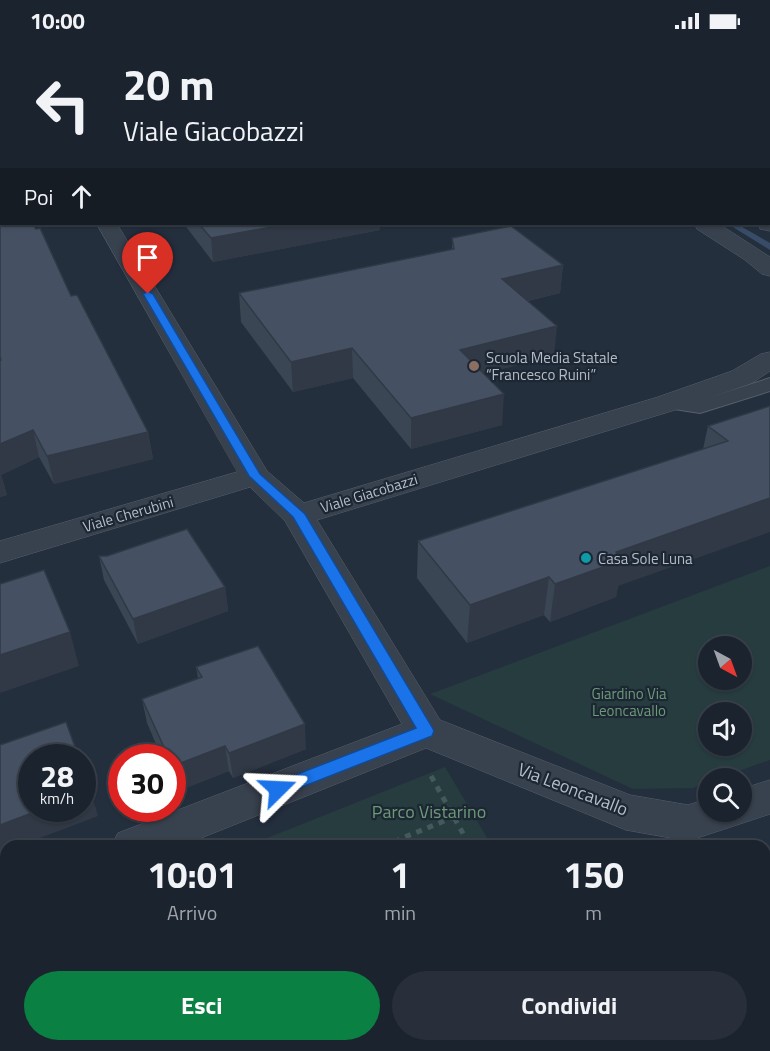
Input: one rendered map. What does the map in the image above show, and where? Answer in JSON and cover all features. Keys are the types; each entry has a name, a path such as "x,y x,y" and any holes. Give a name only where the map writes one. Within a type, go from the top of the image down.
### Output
{"street":[{"path":"108,225 255,476 298,514"},
{"path":"707,225 753,255 770,269"},
{"name":"Viale Giacobazzi","path":"426,731 298,514 668,403 742,377 770,360"},
{"name":"Viale Cherubini","path":"0,552 255,476"},
{"path":"148,840 426,731"},
{"name":"Via Leoncavallo","path":"426,731 626,812 688,823 698,820"},
{"path":"752,803 770,797"}],"lane":[{"path":"668,403 700,407 770,384"}],"path":[{"path":"432,777 467,840"},
{"path":"398,840 454,817"}],"green space":[{"name":"Giardino Via Leoncavallo","path":"770,566 770,760 747,768 698,768 698,786 693,788 633,789 430,694"},
{"name":"Parco Vistarino","path":"445,767 488,840 262,840"}],"building":[{"path":"0,225 34,225 36,229 40,228 71,296 77,295 148,432 47,456 33,430 0,444"},
{"path":"200,225 282,225 211,238"},
{"path":"511,226 563,265 502,279 557,326 460,350 504,394 411,418 352,348 291,362 239,293 454,249 452,238"},
{"path":"770,406 770,498 616,552 623,560 555,584 549,577 470,605 418,541 728,441 708,426"},
{"path":"187,529 225,587 133,619 99,556 107,556"},
{"path":"44,570 70,632 0,655 0,584"},
{"path":"258,646 305,724 229,753 225,746 186,761 186,744 163,744 142,699 202,677 196,667"},
{"path":"66,722 74,744 18,744 18,818 0,825 0,745"}],"waterway":[{"path":"734,225 770,247"}],"place":[{"name":"Scuola Media Statale “Francesco Ruini”","path":"474,366"},
{"name":"Casa Sole Luna","path":"586,558"}],"route":[{"path":"148,294 255,476 298,514 426,731 278,789"}]}
